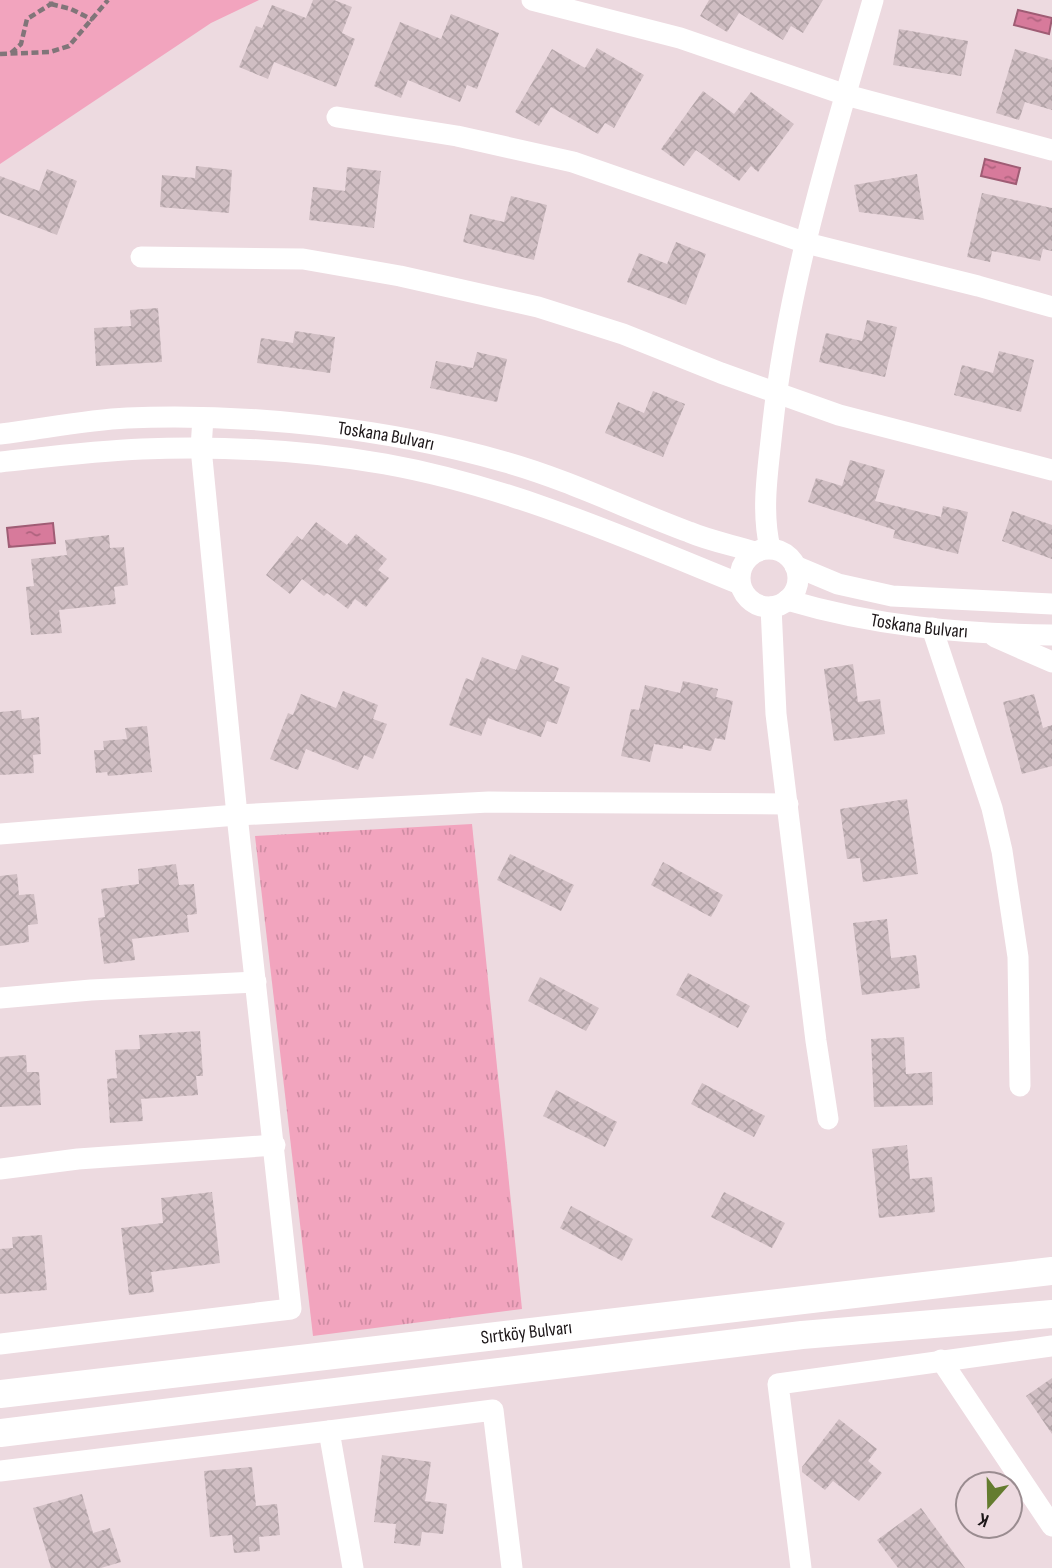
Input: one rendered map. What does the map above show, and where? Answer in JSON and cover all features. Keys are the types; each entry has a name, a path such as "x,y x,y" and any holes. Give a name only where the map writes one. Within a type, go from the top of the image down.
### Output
{"main road":[{"name":"Sırtköy Bulvarı","path":"0,1394 1052,1271"},
{"name":"Sırtköy Bulvarı","path":"0,1433 802,1335 1052,1314"},
{"path":"632,1320 636,1356"}],"street":[{"path":"532,0 680,38 846,95 1052,150"},
{"path":"740,584 742,565 763,550 766,484 776,393 806,243 873,0"},
{"path":"337,117 457,136 573,162 806,243 1052,307"},
{"path":"141,257 303,259 400,275 538,307 611,330 839,415 1052,470"},
{"name":"Toskana Bulvarı","path":"0,434 125,418 204,418 341,428 390,435 504,462 586,488 691,533 783,552 795,566 838,584 892,596 1052,604"},
{"path":"0,1344 291,1308 237,816 201,448 204,418"},
{"name":"Toskana Bulvarı","path":"0,461 140,449 201,448 301,453 386,464 498,492 593,524 740,584 750,600 759,605 779,604 932,628 1052,635"},
{"path":"795,566 797,585 779,604 776,714 828,1119"},
{"path":"932,628 992,807 1002,851 1018,957 1020,1086"},
{"path":"983,632 1052,662"},
{"path":"0,834 237,816 489,802 788,804"},
{"path":"0,998 91,990 256,982"},
{"path":"0,1168 78,1159 275,1145"},
{"path":"801,1568 778,1384 1052,1346"},
{"path":"941,1360 1052,1526"},
{"path":"0,1471 493,1410 512,1568"},
{"path":"329,1431 353,1568"}],"path":[{"path":"0,54 58,51 69,46 108,0"},
{"path":"10,54 21,44 27,19 51,2 93,20"}],"green space":[{"path":"0,0 259,0 211,23 0,164"},
{"path":"472,824 522,1309 313,1336 255,836"}],"water":[{"path":"1018,10 1052,18 1049,34 1014,25"},
{"path":"985,159 1020,168 1016,184 981,176"},
{"path":"53,523 55,543 9,547 7,528"}],"building":[{"path":"313,0 334,0 352,7 342,33 355,39 336,87 274,62 268,79 239,67 256,26 262,28 272,5 306,18"},
{"path":"709,0 823,0 803,33 791,26 783,40 739,13 727,32 700,16"},
{"path":"451,14 499,33 477,89 467,85 460,102 408,80 401,98 374,86 400,22 441,39"},
{"path":"899,29 968,41 961,76 893,65"},
{"path":"597,48 644,75 614,128 605,123 598,134 551,107 539,126 515,112 552,49 585,68"},
{"path":"1015,49 1052,60 1052,110 1025,102 1019,120 996,113"},
{"path":"703,91 734,114 751,92 794,124 758,172 751,166 739,181 696,150 684,166 661,149"},
{"path":"196,166 232,170 229,213 160,207 162,175 195,178"},
{"path":"347,167 381,171 374,228 309,220 313,187 345,191"},
{"path":"47,169 77,181 57,235 0,213 0,176 39,191"},
{"path":"917,174 924,220 859,212 854,185"},
{"path":"982,193 1052,208 1052,251 1043,249 1040,261 992,251 990,262 967,257"},
{"path":"511,196 547,205 534,260 463,242 470,214 504,222"},
{"path":"676,242 706,254 686,305 627,282 639,253 667,264"},
{"path":"158,308 162,362 96,366 94,328 131,326 130,310"},
{"path":"867,320 897,327 885,377 819,362 826,333 862,341"},
{"path":"295,331 335,337 330,373 257,363 261,338 293,343"},
{"path":"999,351 1034,360 1021,412 954,395 962,365 993,373"},
{"path":"477,352 507,359 497,402 430,388 436,361 473,368"},
{"path":"653,391 685,404 663,457 605,433 618,402 644,413"},
{"path":"850,460 885,470 875,501 941,517 943,506 968,512 958,554 893,538 895,530 808,502 816,478 842,486"},
{"path":"1012,511 1052,525 1052,559 1002,541"},
{"path":"316,522 347,545 356,534 387,559 378,570 389,578 366,607 355,599 348,609 327,593 324,596 302,579 290,594 266,575 297,536 302,540"},
{"path":"109,535 110,548 124,547 128,585 114,587 116,604 59,610 62,633 31,635 26,587 34,586 31,559 67,555 65,540"},
{"path":"522,655 559,668 554,681 570,687 557,724 547,721 541,737 488,718 481,736 449,725 466,678 473,681 482,657 516,670"},
{"path":"853,664 858,702 880,699 885,734 834,741 824,669"},
{"path":"683,681 718,689 716,697 733,701 725,740 715,738 711,751 683,745 683,749 654,744 650,762 621,756 631,709 639,710 645,685 680,693"},
{"path":"343,691 378,705 373,719 387,724 373,759 364,755 358,770 306,749 298,770 270,759 288,713 293,715 301,694 336,708"},
{"path":"1034,694 1043,728 1052,725 1052,766 1022,774 1003,702"},
{"path":"21,710 22,719 39,717 41,754 33,755 34,773 0,775 0,712"},
{"path":"147,726 152,772 108,776 107,772 96,773 94,750 104,750 103,741 127,739 125,728"},
{"path":"907,799 918,874 863,882 860,858 847,859 840,809"},
{"path":"510,854 574,885 561,911 497,880"},
{"path":"663,862 723,895 711,917 651,885"},
{"path":"176,864 179,885 194,884 197,914 187,915 189,932 132,939 135,960 104,964 98,918 105,917 101,889 139,884 138,869"},
{"path":"17,874 19,895 34,894 38,924 28,925 29,942 0,946 0,876"},
{"path":"887,919 891,958 916,955 920,988 862,995 853,923"},
{"path":"688,973 750,1006 738,1028 676,995"},
{"path":"540,977 599,1008 586,1031 528,1001"},
{"path":"200,1031 203,1076 196,1076 198,1095 141,1099 143,1121 110,1123 107,1079 117,1078 115,1050 140,1049 139,1035"},
{"path":"904,1037 906,1074 932,1072 933,1105 874,1107 871,1039"},
{"path":"26,1055 27,1072 39,1072 41,1105 0,1107 0,1057"},
{"path":"702,1083 765,1116 754,1137 691,1104"},
{"path":"556,1090 617,1122 605,1147 543,1116"},
{"path":"907,1145 910,1179 932,1177 935,1212 879,1218 872,1149"},
{"path":"212,1192 220,1263 151,1272 154,1292 129,1295 121,1228 163,1223 161,1198"},
{"path":"724,1192 785,1223 772,1248 711,1217"},
{"path":"571,1206 633,1239 622,1261 560,1228"},
{"path":"42,1235 47,1290 0,1294 0,1249 13,1248 12,1237"},
{"path":"1052,1378 1052,1434 1026,1396"},
{"path":"839,1419 877,1449 868,1461 882,1473 859,1501 833,1481 825,1490 802,1472 802,1467"},
{"path":"382,1455 431,1462 425,1501 447,1504 443,1534 422,1532 420,1546 394,1543 396,1524 374,1522"},
{"path":"252,1467 256,1506 277,1504 280,1535 259,1537 260,1551 234,1553 232,1535 210,1537 204,1471"},
{"path":"82,1494 93,1533 110,1528 121,1562 101,1568 51,1568 33,1508"},
{"path":"921,1508 965,1568 898,1568 877,1540"}]}
